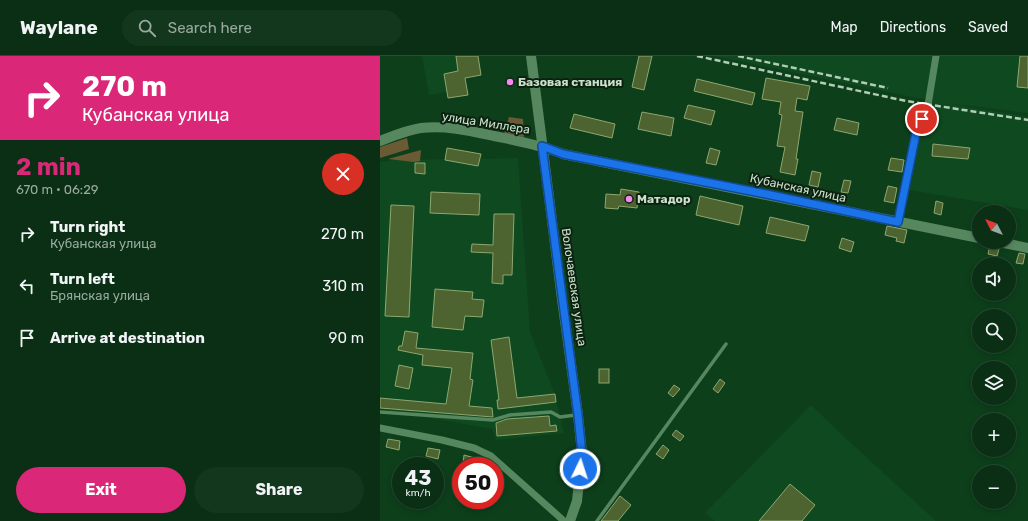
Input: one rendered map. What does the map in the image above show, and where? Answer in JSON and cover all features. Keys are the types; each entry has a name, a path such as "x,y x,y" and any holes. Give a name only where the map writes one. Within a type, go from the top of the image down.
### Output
{"main road":[{"name":"Волочаевская улица","path":"531,56 582,454 577,501 570,521"},
{"name":"улица Миллера","path":"380,141 408,130 437,127 464,130 542,146"},
{"name":"Кубанская улица","path":"542,146 563,154 972,237"},
{"path":"1016,246 1028,248"}],"street":[{"path":"898,222 916,133 928,104 936,56"},
{"path":"380,428 474,448 491,456 564,521"}],"lane":[{"path":"597,521 726,344"},
{"path":"380,412 493,420 510,416 551,412 560,417 578,415"}],"shaded area":[{"path":"422,56 456,56 458,71 444,74 447,92 429,95"},
{"path":"714,56 1028,56 1028,113 946,103 1028,117 1028,210 1016,208 1016,205 998,205 909,190 927,100"},
{"path":"509,117 523,119 524,137 504,134"},
{"path":"407,138 409,149 380,158 380,147"},
{"path":"421,150 420,161 414,162 388,159"},
{"path":"518,158 530,332 554,392 564,433 496,440 492,429 380,409 380,162 393,160"},
{"path":"811,405 936,521 715,521 705,513"}],"building":[{"path":"456,56 478,56 481,75 465,78 468,95 448,98 444,74 458,71"},
{"path":"639,56 652,56 644,90 632,87"},
{"path":"1020,56 1028,56 1028,88 1017,87"},
{"path":"766,78 810,86 807,100 797,98 795,111 803,112 795,175 780,172 785,147 777,146 782,115 779,114 781,102 762,99"},
{"path":"697,79 755,93 752,105 694,91"},
{"path":"688,105 715,111 711,125 684,118"},
{"path":"642,112 674,118 671,136 638,129"},
{"path":"574,114 615,124 612,138 570,128"},
{"path":"837,118 859,123 857,135 834,130"},
{"path":"933,144 970,148 968,159 932,156"},
{"path":"447,148 481,154 478,166 445,160"},
{"path":"710,148 720,151 716,165 706,163"},
{"path":"891,158 904,160 902,172 888,170"},
{"path":"415,163 425,163 425,174 415,173"},
{"path":"812,171 821,173 818,187 809,185"},
{"path":"844,180 851,181 848,193 841,192"},
{"path":"888,186 897,188 894,203 884,201"},
{"name":"Матадор","path":"621,189 639,192 637,208 619,206 618,209 605,208 606,194 620,195"},
{"path":"431,192 480,194 479,215 430,213"},
{"path":"700,196 743,206 739,225 696,215"},
{"path":"936,201 943,203 941,215 934,213"},
{"path":"391,205 414,206 409,317 385,316"},
{"path":"494,214 514,214 512,275 503,275 503,284 492,283 493,253 471,252 472,244 493,245"},
{"path":"770,217 809,226 805,241 766,233"},
{"path":"887,226 907,230 904,243 896,241 897,238 885,235"},
{"path":"842,238 854,242 851,252 839,248"},
{"path":"989,249 999,249 997,256 988,254"},
{"path":"1019,253 1025,254 1023,264 1016,263"},
{"path":"435,289 473,292 472,299 484,300 482,317 465,316 463,330 432,327"},
{"path":"405,331 418,333 416,348 473,353 470,379 473,380 469,406 492,408 493,417 380,408 380,398 446,404 452,368 422,365 423,355 398,350 399,346 402,346"},
{"path":"509,337 517,398 555,394 556,402 498,409 497,400 499,400 491,340"},
{"path":"399,365 413,368 409,389 395,386"},
{"path":"599,369 609,369 609,383 599,383"},
{"path":"720,379 725,383 718,393 713,389"},
{"path":"674,385 680,389 673,397 668,393"},
{"path":"549,416 550,426 556,425 557,431 497,436 496,423 507,419"},
{"path":"676,430 684,436 680,441 672,435"},
{"path":"388,439 400,441 399,450 386,447"},
{"path":"663,445 669,450 663,459 656,454"},
{"path":"428,448 440,450 438,457 426,456"},
{"path":"790,484 815,505 802,521 759,521"},
{"path":"620,496 631,505 618,521 601,521"}],"railway":[{"path":"697,56 906,101 1028,120"},
{"path":"738,56 888,88"}],"place":[{"name":"Базовая станция","path":"510,82"},
{"name":"Матадор","path":"629,199"}],"route":[{"path":"580,469 582,454 578,415 542,146 563,154 898,222 916,133 922,119"}]}
